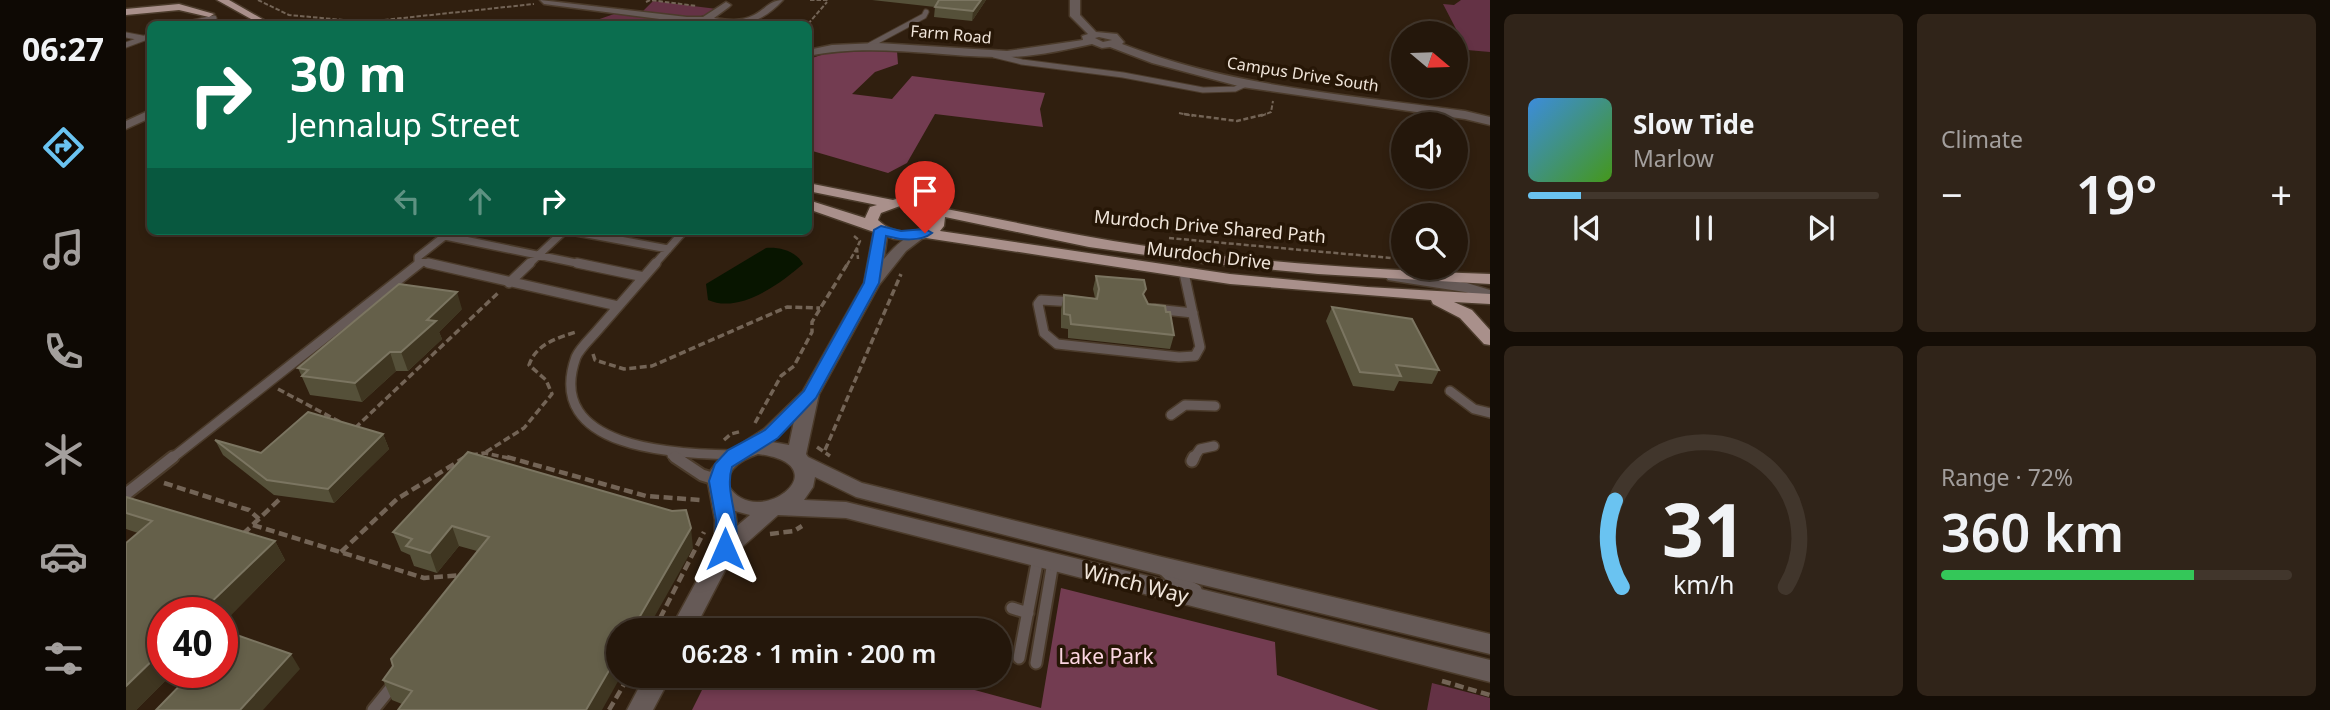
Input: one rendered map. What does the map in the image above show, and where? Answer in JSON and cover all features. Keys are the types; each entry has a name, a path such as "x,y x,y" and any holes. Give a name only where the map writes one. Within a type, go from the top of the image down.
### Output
{"main road":[{"path":"196,0 215,19"},
{"path":"222,0 260,21"},
{"path":"126,12 179,7 215,19"},
{"name":"Murdoch Drive","path":"812,188 890,203 909,202 934,211 1033,232 1182,254 1368,273 1490,279"},
{"path":"878,228 872,221 875,210 890,203"},
{"name":"Murdoch Drive","path":"812,205 900,236 923,234 1184,273 1291,285 1421,296 1490,297"},
{"path":"923,234 937,226 938,215 934,211"},
{"path":"1182,254 1184,273"},
{"path":"1421,296 1466,314 1490,340"}],"street":[{"path":"747,21 757,18 778,0"},
{"path":"1075,0 1075,16 1092,38"},
{"path":"544,1 673,21"},
{"path":"704,21 724,7"},
{"name":"Campus Drive South","path":"1092,38 1187,71 1247,84 1377,101 1490,121"},
{"name":"Farm Road","path":"812,52 870,44 1023,54 1092,38"},
{"path":"126,125 147,115"},
{"path":"872,283 878,228"},
{"path":"725,549 726,520 720,485 724,464 772,434 810,394 872,283 901,248 923,234"},
{"path":"1368,273 1457,286 1490,297"},
{"path":"798,459 810,394"},
{"path":"688,618 725,549 776,507 799,494 805,484 806,472 798,459 771,447 740,452"},
{"name":"Winch Way","path":"798,459 856,489 1182,571 1490,644"},
{"path":"720,485 737,505 754,509 776,507"},
{"name":"Winch Way","path":"776,507 846,510 1045,563 1490,671"},
{"path":"640,710 652,688"}],"lane":[{"path":"870,44 924,16 926,12"},
{"path":"126,35 147,38"},
{"path":"126,45 147,38"},
{"path":"993,54 1022,62 1124,75 1203,90 1235,89 1247,84"},
{"path":"420,262 418,257 446,235"},
{"path":"456,235 644,276"},
{"path":"509,283 560,235"},
{"path":"591,235 668,250"},
{"path":"681,235 577,354 569,372 569,392 576,411 609,436 671,454 740,452"},
{"path":"420,262 618,306"},
{"path":"126,494 420,262"},
{"path":"1089,303 1041,300 1038,304 1042,333 1057,344 1179,357 1195,356 1200,347 1184,273"},
{"path":"1146,308 1193,313"},
{"path":"1450,391 1474,409 1490,412"},
{"path":"1171,415 1176,407 1186,404 1214,406"},
{"path":"1192,461 1196,452 1204,446 1214,446"},
{"path":"671,454 720,485"},
{"path":"1019,658 1028,613 1045,563"},
{"path":"1037,663 1045,563"},
{"path":"1152,587 1182,571 1233,607"},
{"path":"1012,608 1028,613"},
{"path":"373,710 394,684"}],"path":[{"path":"258,0 285,14 355,21"},
{"path":"810,0 828,1"},
{"path":"375,21 527,6 544,1"},
{"path":"650,1 724,7"},
{"path":"811,21 828,1"},
{"path":"1179,113 1221,121 1252,121 1272,112 1275,89"},
{"path":"847,230 860,241 857,248 859,267"},
{"name":"Murdoch Drive Shared Path","path":"1160,237 1391,258"},
{"path":"825,450 889,298 906,266"},
{"path":"354,429 509,283"},
{"path":"341,552 358,532 403,495 447,466 502,446 546,405 552,394 551,386 532,370 529,360 548,344 586,327 599,329 610,333 593,353 595,360 605,366 634,369 659,366 787,307 820,308"},
{"path":"266,383 343,424"},
{"path":"484,453 646,496 701,500"},
{"path":"147,478 249,510 259,519"},
{"path":"239,537 282,497"},
{"path":"660,618 694,556 707,523"},
{"path":"253,524 424,578 438,578 449,573 468,576"},
{"path":"609,710 622,688"}],"shaded area":[{"path":"1461,0 1490,0 1490,52 1468,50 1468,21 1452,21 1443,4 1454,5"},
{"path":"653,1 717,9 691,17 671,17 643,11"},
{"path":"617,13 660,18 664,21 594,21"},
{"path":"766,248 787,251 803,264 771,288 746,300 720,303 708,300 706,284"},
{"path":"1432,683 1490,698 1490,710 1427,710"}],"green space":[{"path":"874,49 897,51 898,64 875,72 852,94 892,99 912,76 1045,93 1040,109 1043,127 935,114 907,163 888,173 812,151 812,58 827,53"},
{"name":"Lake Park","path":"1061,588 1275,642 1277,675 1379,710 692,710 703,688 967,688 1041,708"}],"building":[{"path":"939,0 981,0 973,11 935,7"},
{"path":"1096,276 1144,280 1146,289 1143,294 1148,304 1165,306 1166,312 1170,312 1174,335 1071,324 1070,315 1064,314 1064,295 1097,299 1099,289"},
{"path":"399,284 457,292 427,320 436,321 401,352 390,352 355,383 302,376 308,370 298,368"},
{"path":"1332,307 1412,319 1439,370 1396,365 1401,376 1360,372"},
{"path":"308,412 383,434 328,489 267,480 215,440 261,453"},
{"path":"468,452 672,511 686,510 691,528 639,618 606,618 606,676 586,710 398,710 412,691 383,680 393,666 391,659 489,537 452,526 430,553 406,546 412,539 393,532"},
{"path":"126,497 275,541 217,597 147,597 147,666 126,686 126,543 152,521 126,513"},
{"path":"238,635 291,654 240,710 156,710 177,688 238,688"}],"route":[{"path":"725,549 726,520 718,481 724,464 734,454 772,434 810,394 872,283 881,230 900,236 925,233"}]}
